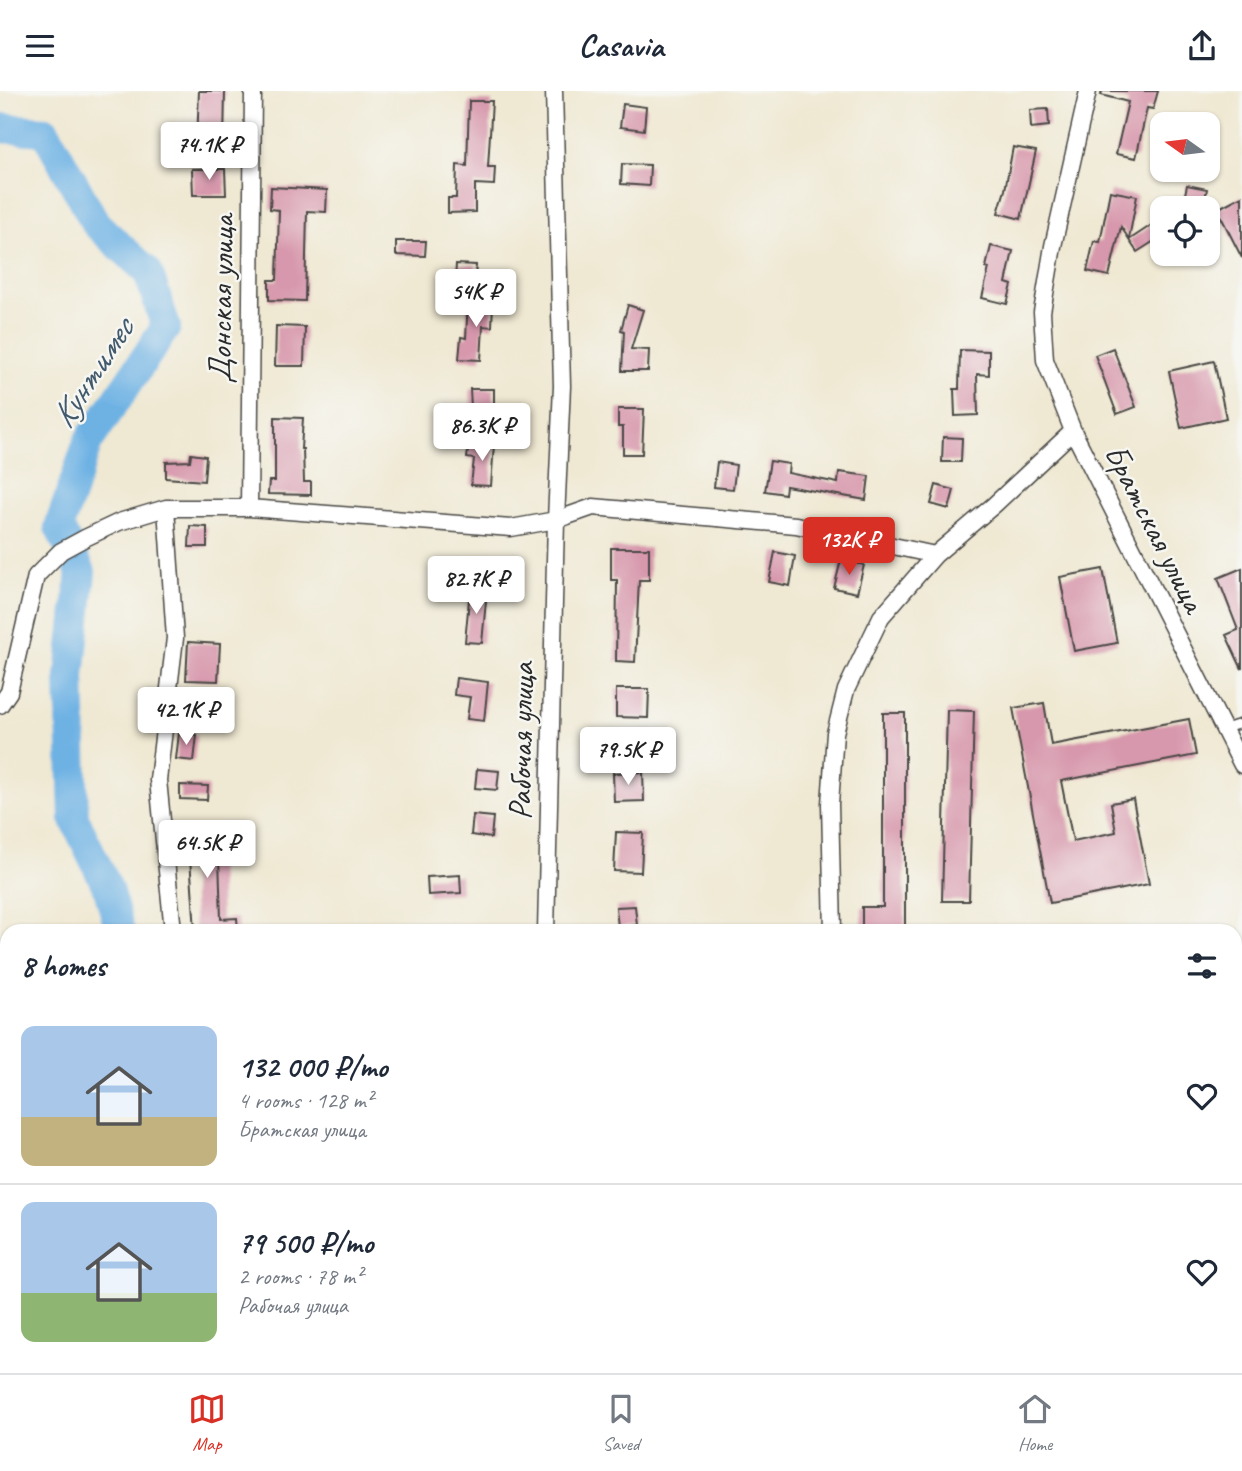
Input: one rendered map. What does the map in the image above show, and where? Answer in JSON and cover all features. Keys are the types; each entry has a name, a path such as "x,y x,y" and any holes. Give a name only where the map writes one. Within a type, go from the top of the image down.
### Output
{"street":[{"name":"Донская улица","path":"249,508 253,91"},
{"name":"Рабочая улица","path":"546,924 562,386 554,91"},
{"name":"Братская улица","path":"1088,91 1053,246 1042,312 1045,360 1073,431 1242,765"},
{"name":"Братская улица","path":"833,924 830,804 835,733 846,690 881,617 935,555 994,506 1073,431"},
{"path":"0,705 9,692 36,576 61,551 85,538 119,522 166,508 249,508 511,528 556,520 593,506 783,524 935,555"},
{"path":"166,508 175,638 158,780 172,924"}],"lane":[{"path":"1224,729 1242,723"}],"building":[{"path":"199,91 225,91 224,144 197,143"},
{"path":"1102,91 1158,91 1153,109 1147,108 1136,158 1116,154 1128,102 1101,95"},
{"path":"469,101 492,101 488,167 495,167 494,185 475,184 475,212 448,213 448,198 456,198 457,165 467,166"},
{"path":"623,104 646,107 644,130 620,127"},
{"path":"1048,109 1049,126 1031,128 1030,110"},
{"path":"1013,147 1036,151 1021,219 998,213"},
{"path":"622,164 650,165 649,186 621,184"},
{"path":"192,169 225,169 226,195 193,195"},
{"path":"1187,185 1207,189 1206,196 1185,196"},
{"path":"271,187 327,190 326,212 307,211 305,301 269,300 269,280 277,280 279,210 270,209"},
{"path":"1110,191 1137,196 1129,239 1121,227 1109,276 1087,271 1094,241 1100,242"},
{"path":"1242,196 1242,258 1220,215 1220,207"},
{"path":"1150,226 1150,244 1137,252 1129,240"},
{"path":"396,241 426,241 425,256 396,255"},
{"path":"991,246 1013,251 1006,283 1012,285 1007,304 982,298"},
{"path":"456,264 476,265 475,282 455,282"},
{"path":"468,300 493,302 492,327 483,326 481,360 459,359 461,337 466,338"},
{"path":"628,305 643,310 631,349 649,350 648,371 622,371 624,331 621,330"},
{"path":"276,326 305,327 304,366 275,366"},
{"path":"1113,348 1136,407 1117,414 1095,355"},
{"path":"960,350 989,351 989,375 977,374 978,415 955,416 954,389 959,389"},
{"path":"1214,361 1226,418 1181,428 1169,371"},
{"path":"470,389 494,389 494,407 471,407"},
{"path":"618,409 644,409 642,454 623,454 623,427 618,427"},
{"path":"275,417 303,418 301,449 304,482 311,482 311,495 268,494 269,481 275,481"},
{"path":"943,437 962,438 961,462 942,462"},
{"path":"469,442 494,444 491,486 471,485 474,459 467,458"},
{"path":"191,454 206,456 204,481 166,478 166,462 190,461"},
{"path":"770,461 789,464 788,473 838,483 839,472 869,476 866,500 786,486 785,494 765,491"},
{"path":"717,462 736,465 733,489 714,487"},
{"path":"936,485 954,490 949,509 931,504"},
{"path":"190,526 207,527 207,547 189,547"},
{"path":"611,548 649,548 649,580 639,580 635,662 616,661 617,580 611,580"},
{"path":"775,552 795,556 790,586 769,582"},
{"path":"841,560 864,565 857,593 834,588"},
{"path":"1242,568 1242,669 1226,635 1238,630 1218,578"},
{"path":"1103,569 1117,643 1074,651 1060,577"},
{"path":"470,589 487,590 482,643 465,642"},
{"path":"188,642 220,644 218,681 186,680"},
{"path":"456,678 488,682 484,721 467,719 470,697 454,695"},
{"path":"616,689 649,689 648,718 616,717"},
{"path":"1044,703 1051,745 1189,719 1196,755 1061,781 1073,841 1116,832 1111,803 1133,799 1149,884 1050,903 1013,708"},
{"path":"947,710 974,711 969,901 942,901"},
{"path":"883,713 905,713 905,924 862,924 862,907 883,907"},
{"path":"639,730 668,731 667,747 638,746"},
{"path":"179,733 197,735 194,761 176,759"},
{"path":"477,769 499,771 497,790 475,788"},
{"path":"643,772 644,801 614,802 613,773"},
{"path":"180,785 208,786 207,800 180,799"},
{"path":"473,815 493,817 491,838 471,835"},
{"path":"182,832 224,832 224,858 219,858 221,919 237,918 237,924 195,924 190,858 182,858"},
{"path":"616,832 643,833 641,872 614,871"},
{"path":"460,875 461,893 428,895 427,877"},
{"path":"635,906 637,924 618,924 616,907"}],"waterway":[{"name":"Кунтимес","path":"0,128 45,131 96,224 148,272 166,327 88,442 59,527 81,572 70,676 74,818 108,889 118,924"}]}
